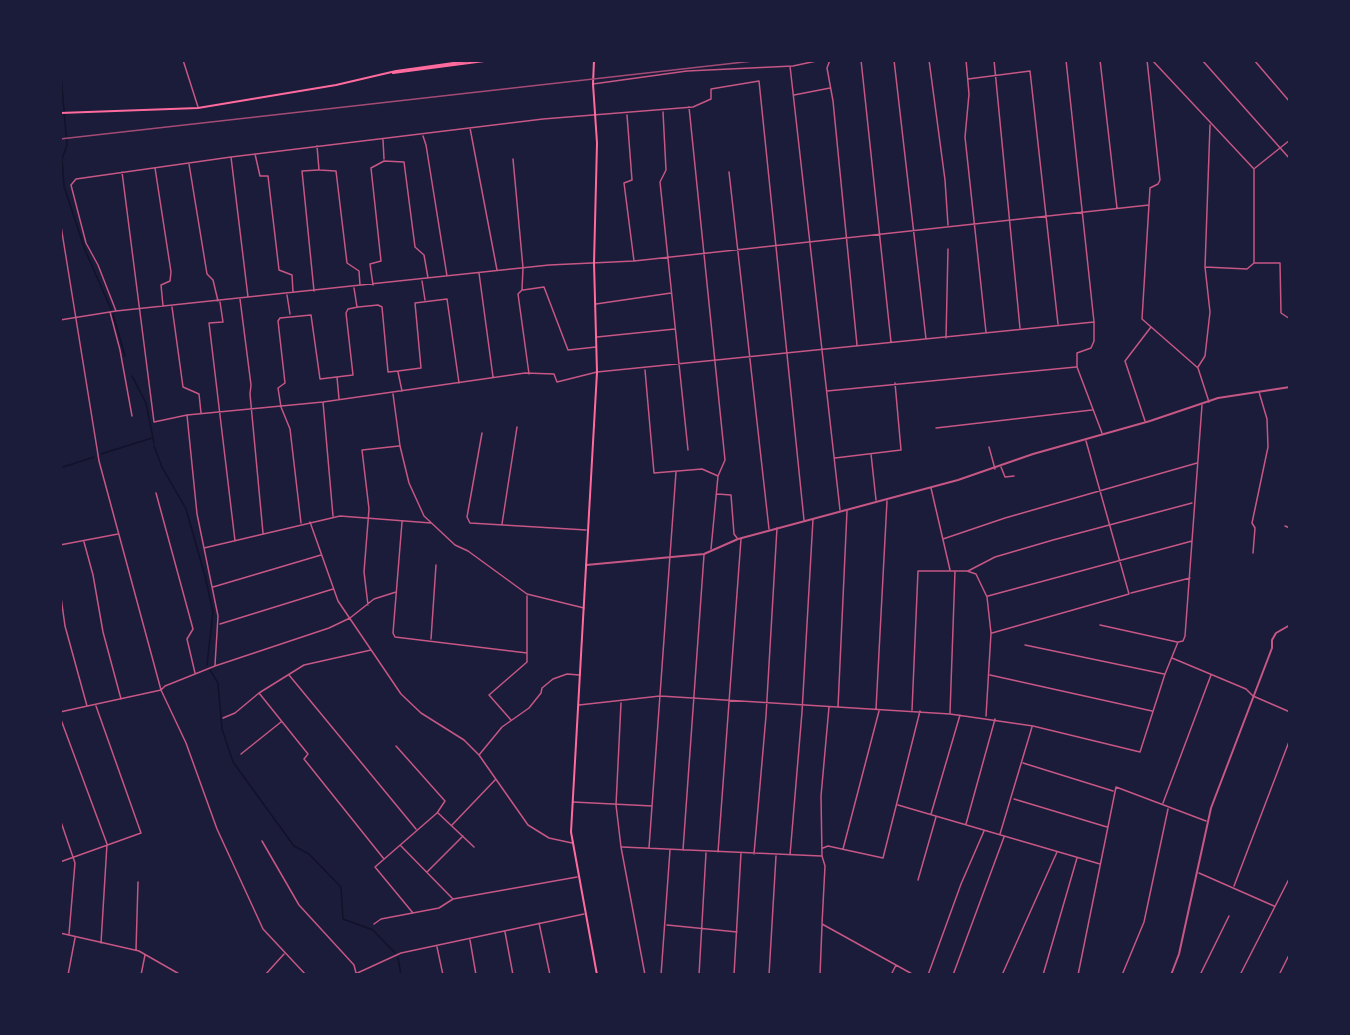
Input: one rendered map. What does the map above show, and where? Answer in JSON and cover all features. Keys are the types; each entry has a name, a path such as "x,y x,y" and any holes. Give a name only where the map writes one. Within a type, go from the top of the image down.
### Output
{"main road":[{"path":"60,113 198,108 475,60"},
{"path":"393,73 492,60"},
{"path":"593,60 597,156 594,263 597,372 572,802 572,843 597,975"}],"street":[{"path":"183,60 198,108"},
{"path":"593,84 687,71 790,66 821,60"},
{"path":"830,60 827,68 831,88 857,346"},
{"path":"861,60 891,343"},
{"path":"894,60 926,340"},
{"path":"929,60 945,180 948,226"},
{"path":"966,60 968,79 965,137 986,333"},
{"path":"994,60 1020,329"},
{"path":"1066,60 1094,322 1094,341 1091,348 1077,353 1077,367 1102,434"},
{"path":"1100,60 1117,208"},
{"path":"1147,60 1160,180 1150,188 1142,319 1197,368 1209,402"},
{"path":"1152,60 1210,125 1254,169 1254,263"},
{"path":"1202,60 1290,159"},
{"path":"1254,60 1290,102"},
{"path":"790,66 840,511"},
{"path":"968,79 1030,71 1059,325"},
{"path":"116,311 98,265 86,243 71,185 76,179 317,146 595,114 627,114 688,107 711,99 711,89 759,81 785,353 804,520"},
{"path":"794,94 831,88"},
{"path":"688,107 725,460 718,476 711,549"},
{"path":"663,110 666,170 660,182 688,450"},
{"path":"627,114 632,180 624,183 634,261"},
{"path":"1197,368 1205,356 1210,312 1205,267 1210,125"},
{"path":"470,128 497,271"},
{"path":"422,135 426,145 447,277"},
{"path":"382,139 384,161"},
{"path":"1254,169 1290,140"},
{"path":"317,146 319,170"},
{"path":"255,154 260,177 268,176 279,270 292,275 294,293"},
{"path":"231,157 248,298"},
{"path":"513,159 523,268 522,290 518,294 529,374"},
{"path":"373,285 370,264 381,261 371,168 384,161 404,162 415,247 424,255 428,279"},
{"path":"189,163 207,274 213,280 223,322 209,323 235,541"},
{"path":"155,167 171,272 170,280 160,285 163,307"},
{"path":"122,171 154,422 187,415 340,400 529,374 554,374 556,382 597,372 1094,322"},
{"path":"315,291 302,171 336,171 347,262 358,271 360,286"},
{"path":"729,172 740,249 770,530"},
{"path":"60,320 116,311 523,268 634,261 1046,215 1149,206"},
{"path":"60,220 99,461 161,690 186,743 217,829 249,902 263,929 306,975"},
{"path":"946,338 948,249"},
{"path":"1205,267 1247,269 1254,263 1281,263 1281,313 1290,319"},
{"path":"479,273 493,378"},
{"path":"422,280 425,300"},
{"path":"354,287 357,307"},
{"path":"522,290 544,287 568,350 597,346"},
{"path":"595,304 672,293"},
{"path":"287,294 290,315"},
{"path":"240,299 251,385 251,409 263,533"},
{"path":"301,524 290,429 280,407 279,388 285,383 278,321 290,315 311,315 320,379 353,375 346,313 348,309 378,305 382,307 388,372 398,371 421,368 415,303 447,299 459,383"},
{"path":"172,306 183,387 198,394 201,414"},
{"path":"110,312 120,350 132,416"},
{"path":"1145,422 1125,361 1151,327"},
{"path":"597,337 676,328"},
{"path":"826,391 1077,367"},
{"path":"645,368 654,473 702,469 718,476"},
{"path":"398,371 402,392"},
{"path":"337,377 340,400"},
{"path":"834,458 901,450 895,383"},
{"path":"586,565 704,554 711,549 739,539 995,469 1033,454 1202,405 1218,398 1290,387"},
{"path":"1252,553 1255,528 1252,523 1268,447 1267,419 1259,392"},
{"path":"393,393 400,446 417,502 432,523 455,545 468,551 527,594 584,608"},
{"path":"322,402 334,517"},
{"path":"1100,625 1178,642 1183,641 1191,578 1202,405"},
{"path":"936,428 1093,410"},
{"path":"187,415 197,514 218,624 215,666"},
{"path":"502,524 517,427"},
{"path":"482,433 466,517 470,523 588,530"},
{"path":"1086,438 1129,594"},
{"path":"368,606 363,572 369,519 362,450 400,446"},
{"path":"989,447 995,469"},
{"path":"871,453 876,502"},
{"path":"943,539 1198,463"},
{"path":"1001,467 1005,477 1014,476"},
{"path":"649,848 676,472"},
{"path":"930,488 950,570"},
{"path":"156,493 192,629 187,639 195,674"},
{"path":"717,494 731,495 734,534 739,539 731,701 718,852"},
{"path":"876,710 887,499"},
{"path":"967,571 995,557 1194,503"},
{"path":"838,708 847,509"},
{"path":"204,548 334,517 432,523"},
{"path":"790,855 802,706 813,518"},
{"path":"310,522 333,589 401,694 414,707 464,740 479,755 528,825 549,838 572,843"},
{"path":"402,522 393,633 395,637 527,653"},
{"path":"1285,526 1290,528"},
{"path":"754,854 767,704 777,528"},
{"path":"60,545 84,542 118,533"},
{"path":"987,597 1192,541"},
{"path":"84,542 93,575 103,632 121,700"},
{"path":"683,850 704,554"},
{"path":"212,587 322,555"},
{"path":"431,640 436,565"},
{"path":"912,711 918,571 967,571 976,574 987,597 991,633 986,718"},
{"path":"950,714 955,571"},
{"path":"991,633 1191,578"},
{"path":"218,624 333,589"},
{"path":"60,590 66,626 88,707"},
{"path":"60,712 161,690 165,686 215,666 329,628 350,618 374,599 396,592"},
{"path":"511,720 489,695 527,662 527,594"},
{"path":"1171,975 1179,954 1208,821 1275,633 1290,625"},
{"path":"578,705 660,696 767,704 920,711 995,719 1033,726 1140,752 1165,674 1178,642"},
{"path":"1025,645 1165,674"},
{"path":"223,718 235,713 259,693 304,665 371,649"},
{"path":"1171,658 1246,689 1253,696 1290,712"},
{"path":"479,755 502,727 529,708 541,693 542,688 553,679 567,674 580,675"},
{"path":"989,674 1153,712"},
{"path":"289,675 417,830"},
{"path":"1162,804 1211,675"},
{"path":"259,693 308,754 304,759 384,859"},
{"path":"621,701 616,805 621,848 645,975"},
{"path":"60,862 141,833 96,706"},
{"path":"820,975 825,866 822,856 821,796 829,707"},
{"path":"843,850 879,710"},
{"path":"822,848 828,846 883,858 920,711"},
{"path":"931,815 960,715"},
{"path":"60,717 107,844 101,943"},
{"path":"966,825 995,719"},
{"path":"241,754 282,721"},
{"path":"1000,835 1033,726"},
{"path":"1234,886 1290,739"},
{"path":"396,746 445,801 437,813 375,867 413,913"},
{"path":"1022,763 1114,791"},
{"path":"452,825 496,779"},
{"path":"1078,975 1114,791 1118,786 1168,808 1208,821"},
{"path":"1012,799 1108,827"},
{"path":"572,802 653,806"},
{"path":"897,805 1101,864"},
{"path":"1122,975 1144,922 1168,808"},
{"path":"437,813 474,847"},
{"path":"918,880 936,816"},
{"path":"60,819 74,857 69,935"},
{"path":"928,975 985,830"},
{"path":"426,872 463,836"},
{"path":"953,975 1004,836"},
{"path":"262,841 299,905 354,965 356,973"},
{"path":"400,845 453,899"},
{"path":"621,848 822,856"},
{"path":"662,975 670,850"},
{"path":"1002,975 1057,851"},
{"path":"699,975 706,852"},
{"path":"734,975 741,854"},
{"path":"769,975 776,855"},
{"path":"1043,975 1077,858"},
{"path":"1198,872 1275,906"},
{"path":"374,924 381,919 439,908 453,899 577,877"},
{"path":"1240,975 1290,877"},
{"path":"136,951 138,882"},
{"path":"353,975 401,953 584,914"},
{"path":"1200,975 1229,916"},
{"path":"539,923 550,975"},
{"path":"822,924 914,975"},
{"path":"666,925 737,932"},
{"path":"505,931 513,975"},
{"path":"60,933 136,951 180,975"},
{"path":"68,975 75,936"},
{"path":"470,939 476,975"},
{"path":"437,946 443,975"},
{"path":"265,975 284,953"},
{"path":"1279,975 1290,953"},
{"path":"141,975 145,955"},
{"path":"891,975 896,965"}],"waterway":[{"path":"60,64 67,145 62,159 64,186 85,250 111,309"},
{"path":"113,314 125,356"},
{"path":"132,376 146,403 154,443"},
{"path":"101,454 152,438"},
{"path":"154,446 162,467 186,509 205,576 213,612 207,665"},
{"path":"60,468 94,457"},
{"path":"210,670 218,683 222,729 233,762 294,846 309,854 341,887 343,919 373,930 395,953"},
{"path":"398,958 401,975"}],"railway":[{"path":"60,139 762,60"}]}
